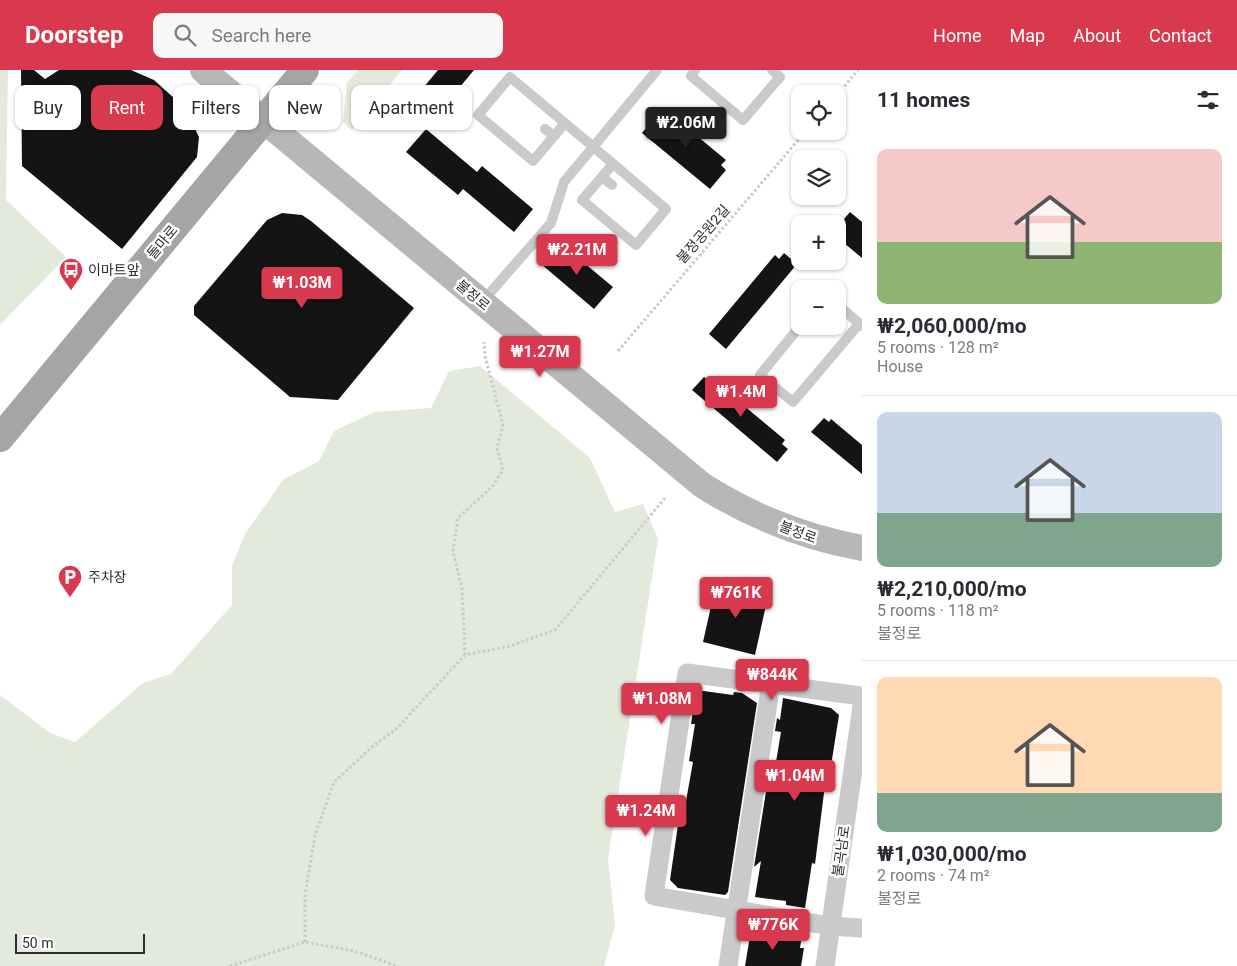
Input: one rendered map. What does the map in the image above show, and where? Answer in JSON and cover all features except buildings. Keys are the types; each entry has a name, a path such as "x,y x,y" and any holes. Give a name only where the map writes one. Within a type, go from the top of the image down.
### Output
{"main road":[{"name":"불정로","path":"203,70 262,121 710,490 753,515 819,540 862,548"},
{"name":"돌마로","path":"0,438 305,70"}],"street":[{"path":"862,696 687,673 654,896 830,926 862,928"},
{"path":"728,966 770,684"},
{"name":"불곡남로","path":"825,966 830,926 855,806 862,706"}],"lane":[{"path":"482,302 551,223 564,182 657,70"},
{"path":"696,70 691,76 743,120 780,77 772,70"},
{"path":"565,123 532,161 478,116 510,77 565,123 613,164 666,210 636,246 582,200 613,164"},
{"path":"545,129 554,136"},
{"path":"602,177 612,185"},
{"path":"793,335 760,375 792,402 861,325 846,312"}],"path":[{"path":"846,85 858,70"},
{"name":"불정공원2길","path":"618,351 798,140"},
{"path":"465,655 462,588 453,551 458,518 492,487 503,470 497,448 503,425 485,356 484,342"},
{"path":"305,942 305,895 315,835 334,782 372,747 396,729 465,655 510,646 555,630 664,498"},
{"path":"230,966 305,942 354,951 397,966"}],"green space":[{"path":"0,70 8,70 6,200 66,257 0,325"},
{"path":"358,70 402,70 390,85 351,85 351,129 343,122 347,83"},
{"path":"480,366 590,458 615,512 643,504 658,539 608,859 615,925 604,966 0,966 0,695 50,733 75,742 143,683 171,674 232,605 232,566 245,534 283,480 319,461 334,431 374,412 431,408 449,371"}],"place":[{"name":"이마트앞","path":"71,291"},
{"name":"주차장","path":"70,598"}]}
